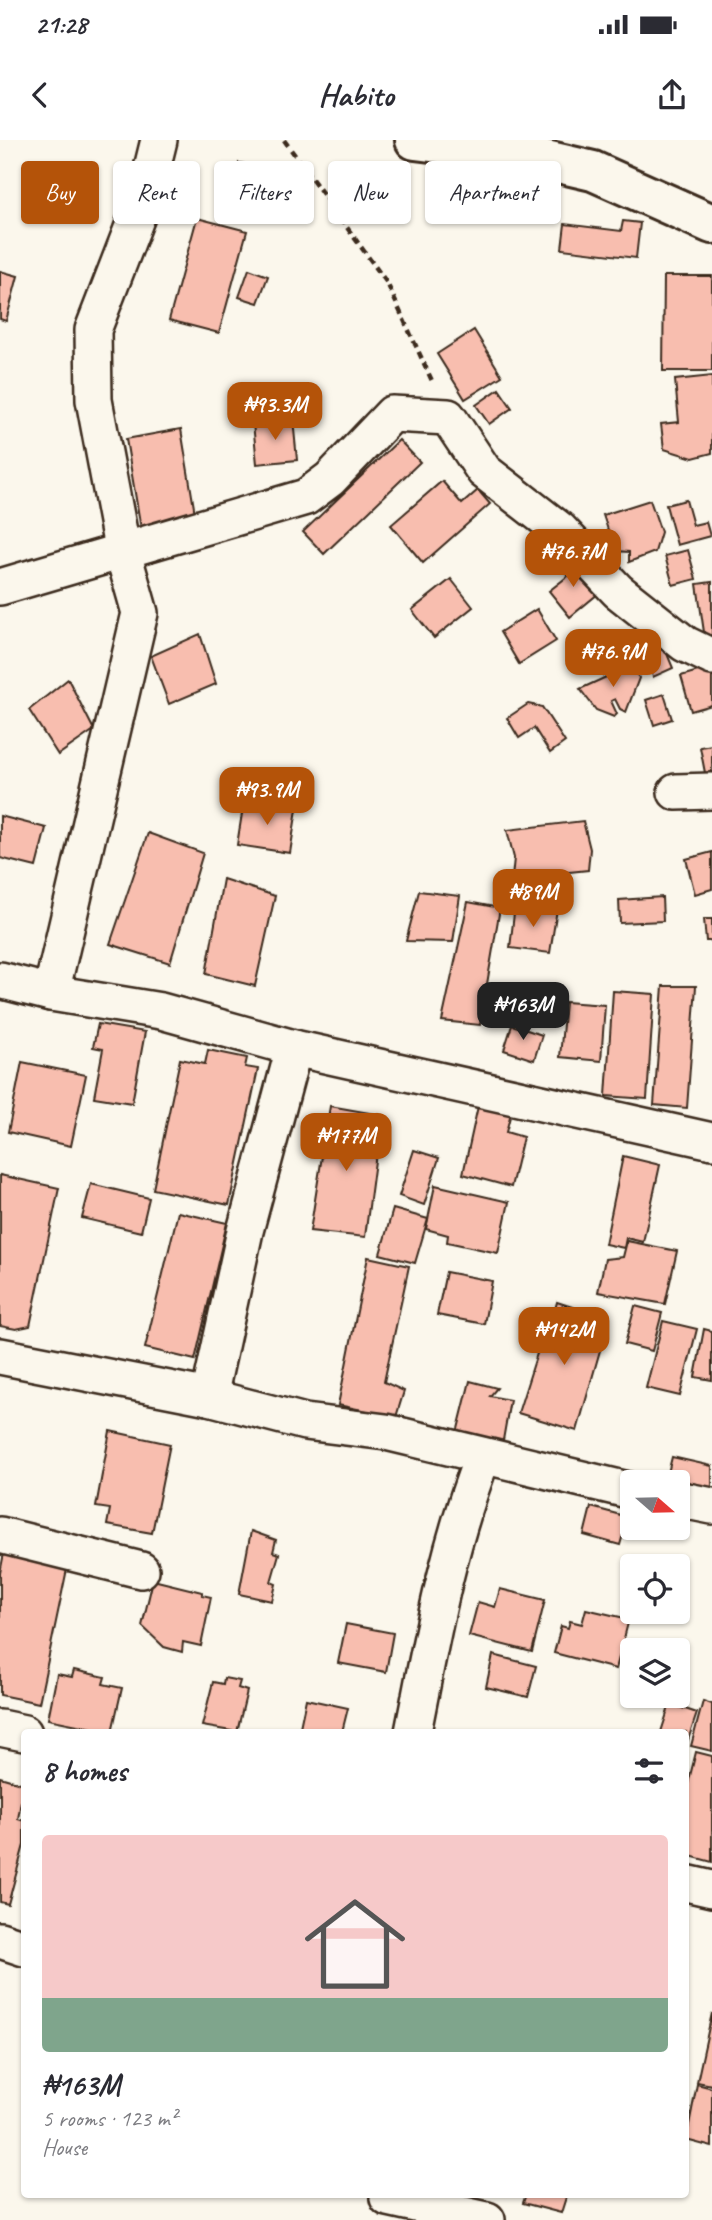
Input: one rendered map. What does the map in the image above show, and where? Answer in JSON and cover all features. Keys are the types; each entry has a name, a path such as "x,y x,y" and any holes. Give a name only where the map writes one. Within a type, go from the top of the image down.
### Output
{"street":[{"path":"51,993 140,613 123,553 94,400 93,330 146,193 159,140"},
{"path":"435,141 511,152 593,171 712,224"},
{"path":"0,587 306,497 330,479 392,414 448,417 484,471 560,530 618,591 685,644 712,656"},
{"path":"676,792 712,791"},
{"path":"0,980 51,993 161,1010 294,1048 712,1141"},
{"path":"209,1397 245,1231 294,1048"},
{"path":"0,1356 209,1397 305,1422 386,1432 620,1488"},
{"path":"414,1729 439,1599 459,1516 483,1456"},
{"path":"690,1502 712,1506"},
{"path":"0,1535 141,1570"},
{"path":"0,1728 21,1732"},
{"path":"689,1884 712,1889"},
{"path":"0,1940 21,1947"},
{"path":"388,2198 487,2220"}],"path":[{"path":"284,140 387,282 448,417"}],"building":[{"path":"200,219 247,231 219,333 169,320 195,224 200,224"},
{"path":"623,221 640,223 636,258 562,249 565,224 621,231"},
{"path":"249,269 268,276 258,303 239,297"},
{"path":"0,271 18,276 6,321 0,319"},
{"path":"664,276 712,276 712,371 663,371"},
{"path":"474,330 502,376 465,399 437,354"},
{"path":"712,376 712,453 693,458 664,449 661,424 679,422 675,380"},
{"path":"499,389 512,408 489,424 476,405"},
{"path":"293,419 297,460 257,464 253,423"},
{"path":"181,429 196,520 141,529 126,439"},
{"path":"399,440 420,462 324,554 303,532"},
{"path":"442,481 462,504 478,490 490,504 423,563 391,525"},
{"path":"650,500 661,532 655,552 629,562 629,552 615,551 603,515"},
{"path":"686,500 693,525 706,522 710,536 677,545 666,505"},
{"path":"688,550 696,579 673,585 665,556"},
{"path":"570,557 599,593 570,617 549,591 568,576 559,565"},
{"path":"451,579 473,607 434,638 412,610"},
{"path":"712,582 712,645 706,646 697,584"},
{"path":"537,609 556,641 519,664 500,632"},
{"path":"646,629 660,637 673,668 653,677 650,668 638,662 628,637"},
{"path":"200,634 216,684 169,704 151,656"},
{"path":"630,659 639,678 626,712 620,709 615,699 611,701 617,714 614,717 596,710 580,689 613,674 611,668"},
{"path":"712,667 712,705 691,711 681,676"},
{"path":"68,679 94,730 58,755 29,710"},
{"path":"664,694 672,719 654,725 646,700"},
{"path":"528,704 542,707 565,742 550,753 534,728 519,738 507,718"},
{"path":"712,745 712,777 706,778 700,747"},
{"path":"244,801 297,809 290,853 237,845"},
{"path":"0,816 46,828 36,867 0,858"},
{"path":"583,821 590,849 588,870 512,878 514,858 507,830"},
{"path":"148,833 203,853 170,963 110,944"},
{"path":"712,852 712,889 695,894 686,859"},
{"path":"223,879 275,896 255,986 206,974"},
{"path":"419,891 460,896 453,942 406,941"},
{"path":"662,897 663,921 620,923 619,900"},
{"path":"468,902 500,908 480,1025 442,1021"},
{"path":"515,905 557,909 550,953 510,948"},
{"path":"704,919 712,919 712,941 706,941"},
{"path":"663,986 696,986 687,1108 654,1105"},
{"path":"613,991 654,994 647,1099 606,1096"},
{"path":"565,1002 605,1005 601,1061 560,1057"},
{"path":"98,1024 145,1032 132,1103 94,1097 103,1049 93,1047"},
{"path":"512,1025 542,1035 534,1060 504,1050"},
{"path":"208,1050 247,1058 245,1067 258,1069 229,1205 153,1189 180,1059 205,1064"},
{"path":"22,1062 86,1075 71,1146 8,1132"},
{"path":"480,1097 513,1105 506,1132 523,1137 511,1187 463,1174"},
{"path":"330,1106 381,1115 365,1237 310,1231"},
{"path":"414,1150 439,1158 424,1205 399,1196"},
{"path":"623,1156 660,1165 643,1242 626,1238 624,1248 605,1244"},
{"path":"0,1175 59,1188 30,1326 16,1329 0,1326"},
{"path":"91,1184 149,1198 141,1232 82,1218"},
{"path":"435,1185 509,1202 498,1253 447,1242 448,1235 426,1229"},
{"path":"393,1209 428,1219 415,1263 380,1254"},
{"path":"178,1212 227,1223 195,1360 145,1348"},
{"path":"627,1241 677,1251 665,1304 598,1292 605,1259 623,1257"},
{"path":"368,1257 409,1266 384,1382 404,1391 396,1417 338,1405"},
{"path":"446,1272 492,1281 484,1324 437,1315"},
{"path":"557,1302 609,1319 577,1431 518,1413 548,1319 552,1320"},
{"path":"635,1306 662,1313 652,1351 625,1344"},
{"path":"663,1321 697,1329 680,1396 646,1388"},
{"path":"704,1329 712,1331 712,1380 695,1377"},
{"path":"470,1381 497,1388 490,1396 510,1400 502,1446 456,1437"},
{"path":"110,1431 170,1444 152,1533 107,1525 110,1509 96,1507"},
{"path":"672,1457 712,1466 712,1492 690,1487 690,1470 669,1470"},
{"path":"591,1507 620,1515 620,1545 584,1535"},
{"path":"251,1531 276,1540 273,1552 279,1554 271,1582 276,1584 272,1601 239,1594"},
{"path":"4,1553 67,1569 39,1703 0,1695 0,1573"},
{"path":"153,1580 202,1592 202,1595 211,1597 201,1646 183,1642 182,1652 164,1647 142,1626"},
{"path":"500,1589 545,1600 532,1652 469,1636 478,1602 495,1607"},
{"path":"586,1609 620,1617 620,1624 628,1624 624,1638 620,1638 616,1669 554,1653 561,1626 568,1628 570,1621 582,1624"},
{"path":"346,1624 393,1633 386,1672 338,1663"},
{"path":"493,1655 536,1666 528,1697 486,1687"},
{"path":"74,1670 105,1677 103,1684 122,1688 113,1729 97,1729 48,1719 57,1674 72,1677"},
{"path":"224,1678 240,1681 238,1688 247,1691 238,1729 202,1726 213,1682 223,1684"},
{"path":"306,1699 348,1708 343,1729 300,1729"},
{"path":"703,1701 712,1704 712,1751 691,1746"},
{"path":"669,1708 682,1708 697,1713 689,1737 689,1729 662,1729"},
{"path":"696,1752 712,1756 712,1862 689,1856 689,1780"},
{"path":"0,1777 21,1783 18,1819 21,1820 21,1856 8,1904 0,1902"},
{"path":"712,2013 712,2085 697,2082"},
{"path":"697,2084 712,2088 712,2147 689,2141 689,2125"},
{"path":"525,2198 566,2198 561,2213 523,2203"}]}
